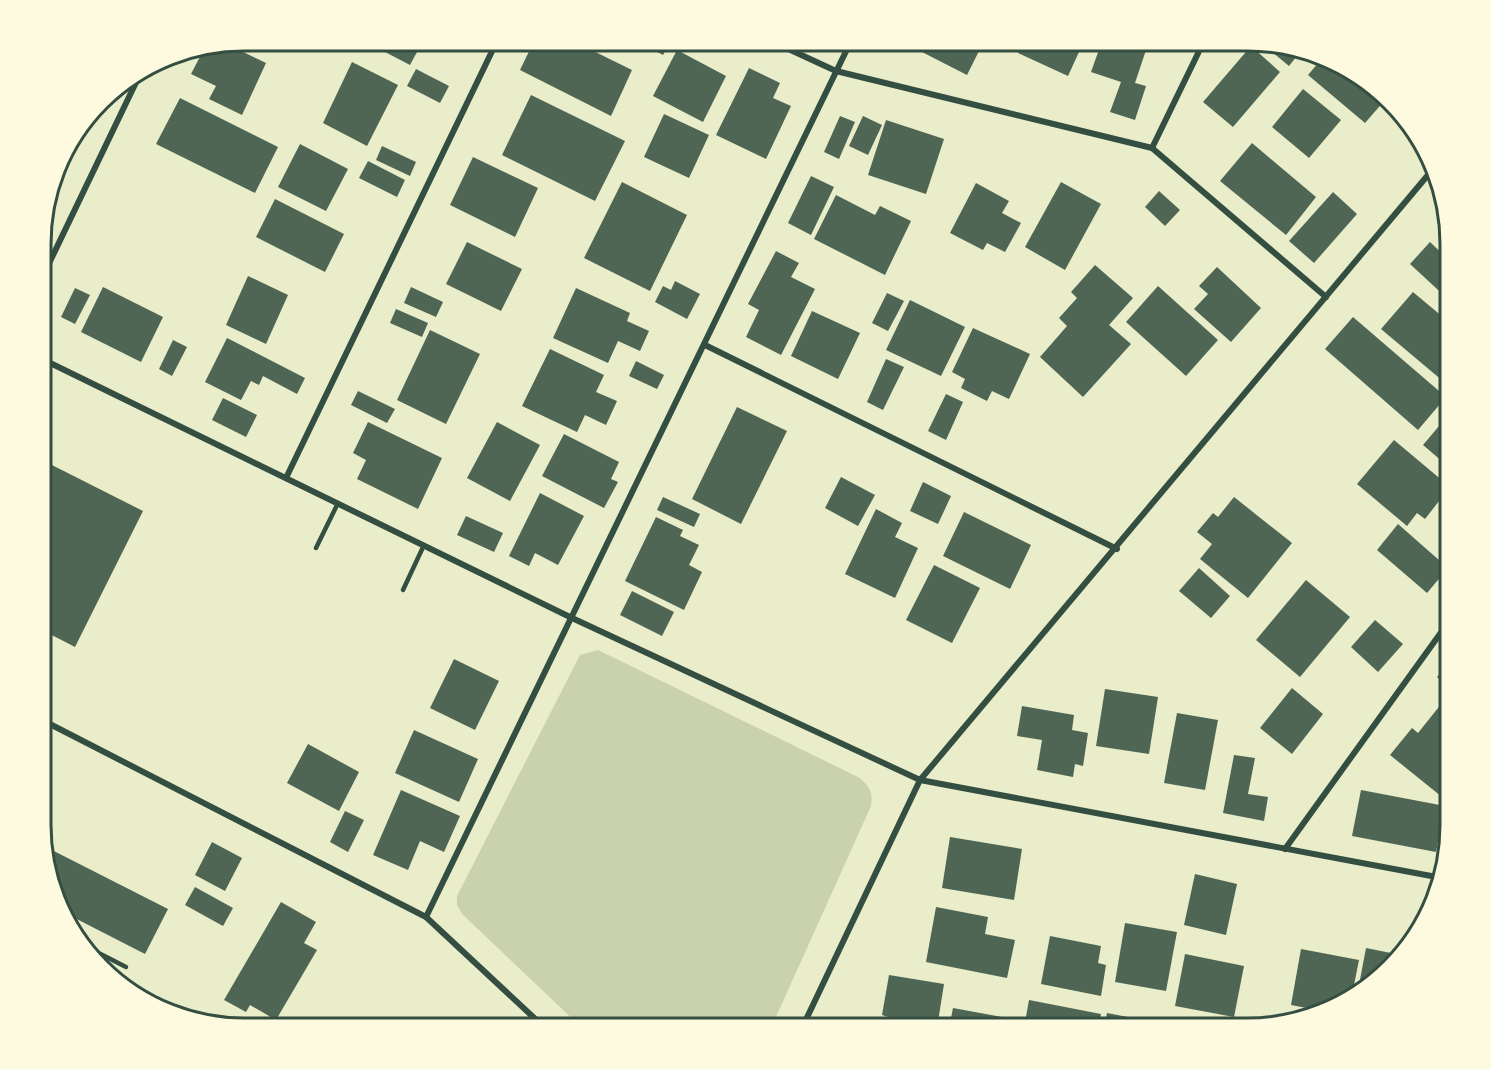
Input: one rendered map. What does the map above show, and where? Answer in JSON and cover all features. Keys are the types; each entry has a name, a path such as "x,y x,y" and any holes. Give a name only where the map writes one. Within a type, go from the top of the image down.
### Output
{"street":[{"path":"286,478 492,51"},
{"path":"793,51 836,71 1152,148 1326,297"},
{"path":"426,918 845,51"},
{"path":"1152,148 1199,51"},
{"path":"51,259 134,86"},
{"path":"807,1018 920,780 1117,549 1427,176"},
{"path":"705,345 1117,549"},
{"path":"51,363 572,618 920,780 1433,876"},
{"path":"1285,849 1440,634"},
{"path":"51,725 426,918 534,1018"}],"lane":[{"path":"316,548 338,503"},
{"path":"403,590 424,545"},
{"path":"101,954 126,967"}],"green space":[{"path":"598,650 860,778 870,790 871,806 776,1018 571,1018 462,914 457,905 457,896 580,655"}],"building":[{"path":"242,51 266,63 242,115 209,99 216,86 191,74 200,57 219,53"},
{"path":"383,51 418,51 410,65"},
{"path":"529,51 593,51 632,70 611,116 520,70"},
{"path":"676,51 726,76 703,122 653,96"},
{"path":"920,51 979,51 967,75"},
{"path":"1019,51 1079,51 1068,76 1018,53"},
{"path":"1098,51 1146,51 1135,83 1146,86 1135,120 1110,112 1121,82 1091,72"},
{"path":"1247,51 1257,51 1280,72 1233,127 1203,102"},
{"path":"1274,53 1296,58 1289,66"},
{"path":"352,62 398,85 367,146 323,123"},
{"path":"1317,64 1321,66 1364,91 1380,106 1365,123 1308,75"},
{"path":"749,68 780,83 773,98 791,106 766,159 716,135"},
{"path":"416,69 449,86 440,103 407,86"},
{"path":"1303,89 1341,120 1309,158 1272,127"},
{"path":"531,95 625,141 595,201 502,155"},
{"path":"180,98 278,147 255,193 156,144"},
{"path":"664,114 709,135 689,178 644,157"},
{"path":"840,116 855,122 839,159 824,152"},
{"path":"863,116 882,125 868,155 849,146"},
{"path":"886,120 944,139 926,194 868,175"},
{"path":"1252,143 1316,197 1286,235 1220,181"},
{"path":"300,144 348,169 326,211 278,187"},
{"path":"382,146 416,162 410,176 376,160"},
{"path":"473,157 538,188 515,237 450,205"},
{"path":"368,161 405,180 397,197 359,178"},
{"path":"811,176 834,187 811,235 788,223"},
{"path":"622,182 687,215 650,291 584,258"},
{"path":"1061,182 1101,204 1065,270 1025,247"},
{"path":"976,183 1009,201 1002,213 1021,223 1005,252 987,243 983,250 950,233"},
{"path":"1159,191 1180,210 1165,226 1145,207"},
{"path":"1333,192 1357,214 1314,263 1289,241"},
{"path":"836,195 875,215 880,206 911,221 885,275 814,239"},
{"path":"275,199 344,234 325,272 256,237"},
{"path":"467,242 522,269 501,311 446,284"},
{"path":"1430,242 1440,252 1440,292 1410,264"},
{"path":"776,251 799,263 791,277 815,289 781,355 746,337 759,310 748,304"},
{"path":"1095,265 1133,298 1109,325 1131,344 1083,397 1040,357 1067,326 1059,318 1077,298 1071,292"},
{"path":"1217,267 1261,308 1231,342 1194,309 1208,294 1199,286"},
{"path":"248,276 288,295 266,344 226,325"},
{"path":"675,281 700,294 687,319 655,302 663,286 671,290"},
{"path":"1158,286 1218,340 1186,376 1126,322"},
{"path":"103,287 163,317 141,362 81,332"},
{"path":"411,287 443,302 436,317 404,303"},
{"path":"75,288 90,295 75,324 61,317"},
{"path":"576,288 630,313 627,321 649,331 640,351 618,341 608,363 553,338"},
{"path":"1413,292 1440,315 1440,379 1381,329"},
{"path":"887,293 904,301 888,331 872,323"},
{"path":"910,300 965,327 941,376 886,350"},
{"path":"396,309 428,323 422,337 390,323"},
{"path":"812,311 860,333 838,379 791,356"},
{"path":"1353,317 1440,392 1440,404 1418,430 1325,349"},
{"path":"973,328 1030,354 1009,399 992,391 987,401 961,388 965,379 952,372"},
{"path":"430,330 480,354 446,424 397,400"},
{"path":"227,338 305,378 297,394 263,376 259,385 251,381 241,400 205,382"},
{"path":"173,340 187,347 172,376 159,369"},
{"path":"550,349 604,375 596,392 617,401 606,425 585,415 577,432 522,406"},
{"path":"886,359 904,367 883,410 867,402"},
{"path":"636,361 664,375 657,389 629,376"},
{"path":"358,391 395,409 387,423 351,405"},
{"path":"946,394 963,402 946,440 928,431"},
{"path":"223,398 257,415 246,437 212,420"},
{"path":"737,407 787,431 741,524 692,499"},
{"path":"368,422 442,458 418,509 357,479 366,460 353,453"},
{"path":"497,422 540,445 510,501 467,478"},
{"path":"1440,425 1440,459 1423,445"},
{"path":"564,434 619,462 611,479 618,482 604,508 542,476"},
{"path":"1394,440 1440,479 1440,500 1425,519 1417,513 1407,526 1357,484"},
{"path":"51,465 143,511 75,647 51,635"},
{"path":"841,477 875,495 858,526 825,508"},
{"path":"923,482 951,496 938,524 910,511"},
{"path":"540,493 584,516 558,565 535,553 529,566 509,556"},
{"path":"663,497 700,514 694,527 657,510"},
{"path":"1234,497 1292,543 1248,598 1200,559 1212,544 1197,532 1213,513 1218,517"},
{"path":"876,509 902,523 895,537 918,548 895,598 845,574"},
{"path":"964,512 1031,545 1010,589 943,556"},
{"path":"466,516 503,533 494,552 457,535"},
{"path":"656,517 683,530 680,536 699,545 689,565 702,572 684,610 625,581"},
{"path":"1398,524 1440,561 1440,578 1427,593 1377,550"},
{"path":"934,565 980,588 952,643 906,620"},
{"path":"1199,568 1230,596 1211,618 1179,591"},
{"path":"1306,580 1350,617 1300,677 1256,640"},
{"path":"632,591 674,612 662,636 620,615"},
{"path":"1375,620 1403,644 1378,672 1351,647"},
{"path":"454,659 499,681 475,730 430,708"},
{"path":"1292,688 1323,714 1292,754 1260,728"},
{"path":"1105,689 1158,697 1149,754 1096,746"},
{"path":"1022,706 1074,715 1072,730 1088,733 1083,766 1075,764 1073,777 1037,770 1042,740 1017,736"},
{"path":"1440,706 1440,795 1390,755 1412,728 1418,733"},
{"path":"1177,713 1218,720 1205,790 1164,783"},
{"path":"414,730 478,759 459,802 395,773"},
{"path":"308,744 359,772 339,811 287,783"},
{"path":"1234,755 1255,758 1248,794 1268,797 1264,821 1223,813"},
{"path":"401,790 460,816 444,852 420,841 408,870 373,855"},
{"path":"1361,790 1440,805 1440,832 1436,852 1352,836"},
{"path":"345,811 364,820 348,852 330,842"},
{"path":"950,837 1022,849 1014,900 942,888"},
{"path":"212,842 242,858 225,891 195,875"},
{"path":"53,851 168,909 145,954 76,919 66,899"},
{"path":"1195,874 1237,884 1226,935 1184,925"},
{"path":"195,887 233,908 223,926 185,905"},
{"path":"281,902 316,922 304,943 317,950 277,1018 273,1018 250,1005 246,1012 224,1000"},
{"path":"936,907 988,917 985,934 1015,940 1007,978 926,962"},
{"path":"1125,923 1177,932 1166,991 1115,982"},
{"path":"1050,936 1101,946 1098,963 1106,965 1101,996 1041,984"},
{"path":"1366,948 1391,953 1374,970 1360,981"},
{"path":"1301,949 1359,960 1354,985 1309,1008 1291,1005"},
{"path":"1185,954 1244,966 1234,1017 1175,1006"},
{"path":"889,975 944,984 939,1018 888,1018 882,1015"},
{"path":"1029,1000 1101,1014 1100,1018 1026,1018"},
{"path":"953,1008 1002,1017 1002,1018 951,1018"},
{"path":"1107,1013 1133,1018 1106,1018"}]}
